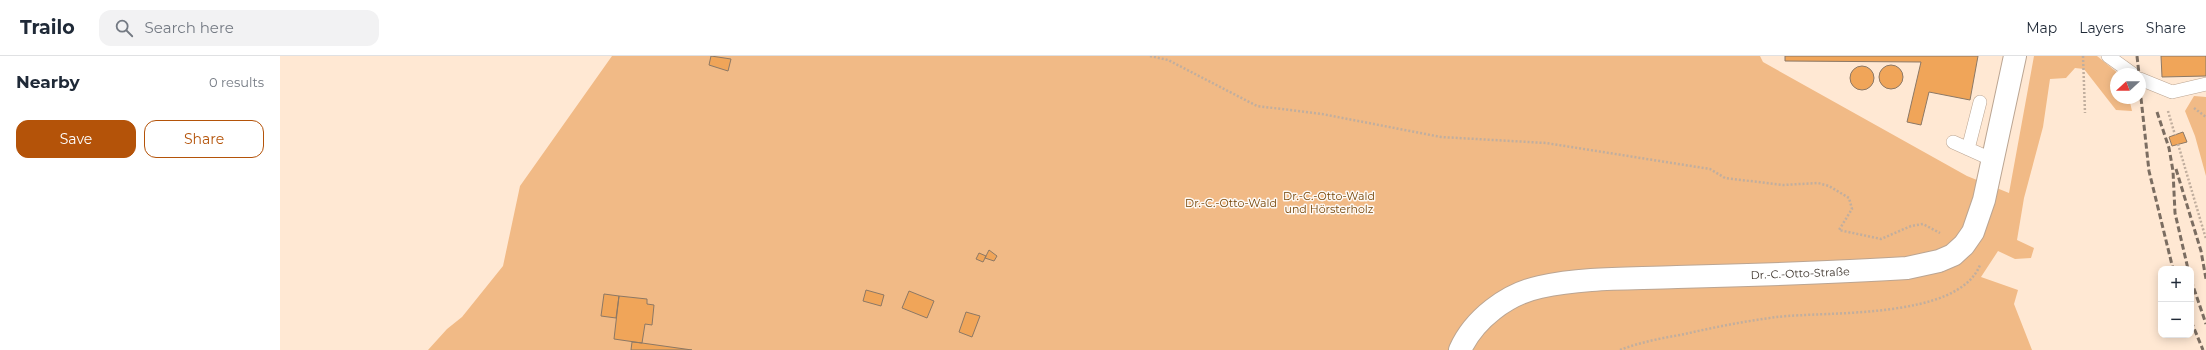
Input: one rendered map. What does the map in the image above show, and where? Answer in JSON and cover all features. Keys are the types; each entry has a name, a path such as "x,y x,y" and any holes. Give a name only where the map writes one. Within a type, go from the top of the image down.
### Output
{"street":[{"name":"Dr.-C.-Otto-Straße","path":"1460,350 1473,327 1491,311 1510,299 1540,287 1595,280 1907,268 1938,261 1953,255 1964,245 1973,232 1979,213 1993,160 2015,56"}],"lane":[{"path":"2108,56 2125,68"},
{"path":"2146,81 2172,92 2206,84"},
{"path":"1968,149 1980,102"},
{"path":"1953,142 1993,160"}],"path":[{"path":"1150,56 1168,60 1256,106 1322,114 1440,137 1546,143 1710,169 1726,178 1784,185 1818,183 1830,186 1849,198 1852,209 1839,230 1881,239 1912,226 1923,224 1964,245"},
{"path":"2084,56 2085,112"},
{"path":"2178,144 2206,239"},
{"path":"1620,350 1671,336 1772,318 1907,308 1938,299 1959,289 1977,275 1981,263"}],"green space":[{"name":"Dr.-C.-Otto-Wald","path":"612,56 1760,56 1763,62 1967,176 2009,193 2034,56 2097,56 2112,68 2110,68 2110,102 2084,69 2075,68 2066,78 2050,79 2043,127 2024,198 2017,240 2034,248 2031,258 2015,259 1998,251 1981,277 2018,290 2014,304 2032,350 428,350 447,329 462,317 503,266 520,186"},
{"path":"2194,96 2206,97 2206,176 2195,136 2185,111"},
{"name":"Dr.-C.-Otto-Wald","path":"2111,104 2130,104 2132,111 2116,110"}],"building":[{"path":"711,56 731,59 728,71 709,65"},
{"path":"1785,56 1978,56 1970,100 1929,92 1921,125 1907,122 1921,62 1785,61"},
{"path":"2161,56 2206,56 2206,76 2162,77"},
{"path":"1891,65 1900,68 1903,77 1900,86 1891,89 1882,86 1879,77 1882,68"},
{"path":"1862,66 1871,69 1874,78 1871,87 1862,90 1853,87 1850,78 1853,69"},
{"path":"2183,132 2187,142 2172,146 2169,137"},
{"path":"989,250 997,256 994,261 985,258"},
{"path":"979,253 986,256 983,262 976,259"},
{"path":"866,290 884,295 881,306 863,301"},
{"path":"909,291 934,301 927,318 902,308"},
{"path":"604,294 619,296 616,318 601,316"},
{"path":"619,296 647,299 647,304 654,305 652,325 645,324 642,343 614,339"},
{"path":"966,312 980,316 972,337 959,332"},
{"path":"632,342 642,343 692,350 631,350"}],"railway":[{"path":"2137,56 2138,68"},
{"path":"2142,104 2149,171 2172,266"},
{"path":"2157,112 2169,148 2173,171 2175,213 2187,266"},
{"path":"2176,169 2201,251 2206,279"},
{"path":"2194,289 2206,324"},
{"path":"2194,328 2203,350"}],"park label":[{"name":"Dr.-C.-Otto-Wald und Hörsterholz","path":"1329,202"}]}
